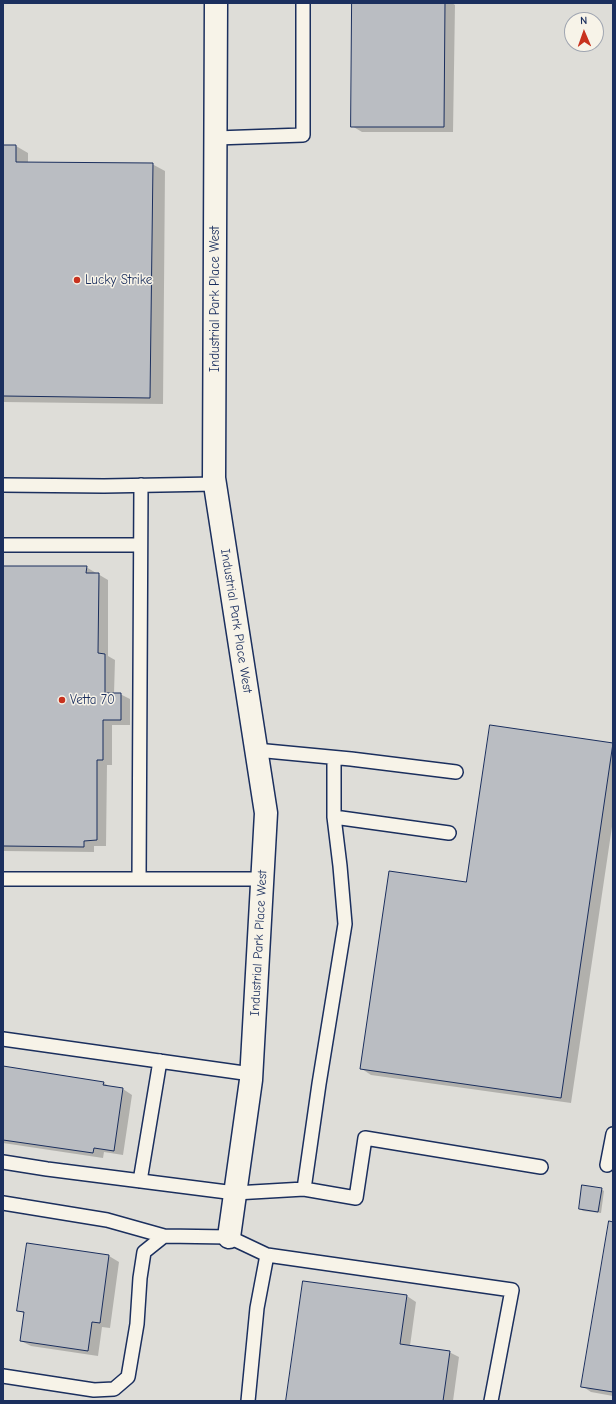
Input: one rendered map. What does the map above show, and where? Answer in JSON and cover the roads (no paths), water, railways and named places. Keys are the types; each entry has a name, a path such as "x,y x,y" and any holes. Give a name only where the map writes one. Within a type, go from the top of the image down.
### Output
{"street":[{"name":"Industrial Park Place West","path":"216,3 214,432 216,484 266,813 251,1074 229,1237"}],"lane":[{"path":"216,138 303,135 303,3"},
{"path":"3,485 216,484"},
{"path":"138,879 141,485"},
{"path":"3,545 140,545"},
{"path":"256,750 456,772"},
{"path":"304,1189 319,1084 346,924 334,817 334,758"},
{"path":"334,817 449,832"},
{"path":"3,879 262,879"},
{"path":"3,1039 251,1074"},
{"path":"140,1181 160,1061"},
{"path":"607,1165 613,1134"},
{"path":"3,1162 236,1193 304,1189 356,1198 365,1138 541,1167"},
{"path":"3,1203 107,1220 164,1236 229,1237 267,1255 512,1290 491,1401"},
{"path":"3,1376 94,1390 114,1389 128,1377 137,1324 140,1278 144,1252 164,1236"},
{"path":"248,1401 256,1308 267,1255"}],"place":[{"name":"Lucky Strike","path":"77,280"},
{"name":"Vetta 70","path":"62,700"}]}
